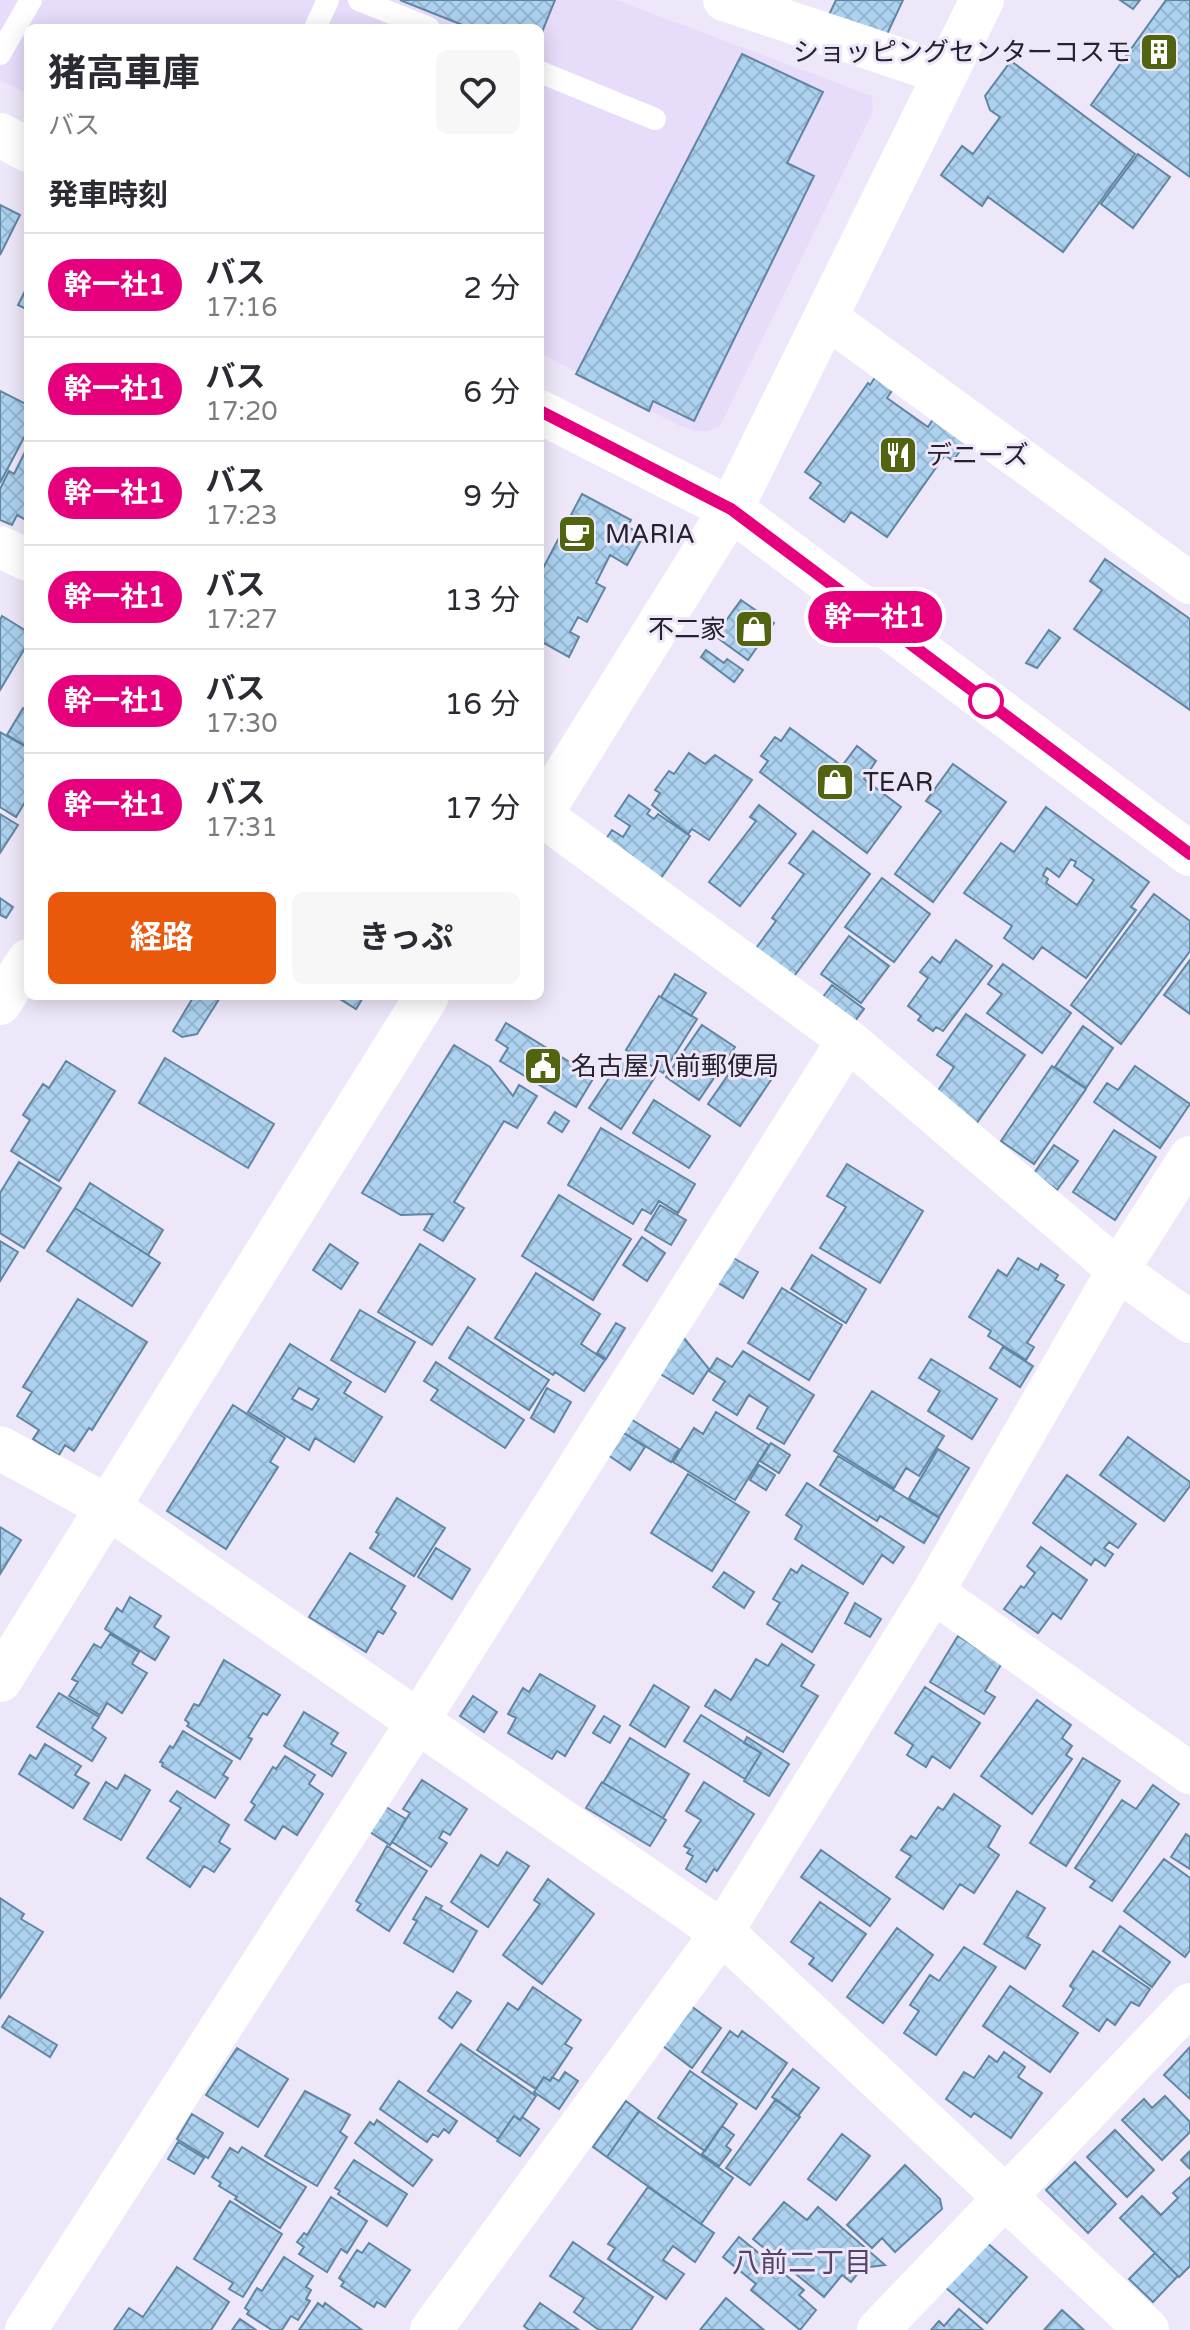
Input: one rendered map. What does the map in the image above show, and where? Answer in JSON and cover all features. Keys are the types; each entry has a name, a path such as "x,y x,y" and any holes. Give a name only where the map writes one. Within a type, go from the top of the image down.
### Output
{"street":[{"path":"724,0 945,74"},
{"path":"544,808 731,509 982,0"},
{"path":"0,135 24,148"},
{"path":"826,317 1190,583"},
{"path":"544,414 731,509 1190,854"},
{"path":"0,547 24,558"},
{"path":"544,817 848,1040 1118,1270 1190,1322"},
{"path":"0,1004 24,966"},
{"path":"0,1680 425,1000"},
{"path":"26,2330 418,1721 848,1040"},
{"path":"431,2330 722,1932 933,1592 1118,1270 1190,1157"},
{"path":"0,1448 108,1507 722,1932 1147,2330"},
{"path":"933,1592 1190,1773"},
{"path":"878,2330 1190,2004"},
{"path":"0,2318 19,2330"}],"lane":[{"path":"0,54 31,0"},
{"path":"317,24 328,0"},
{"path":"359,0 419,24"},
{"path":"544,74 655,119"}],"shaded area":[{"path":"0,0 616,0 872,96 873,111 720,426 708,431 695,431 544,355 544,24 24,24 24,92 0,80"}],"building":[{"path":"400,0 555,0 544,27 544,24 460,24"},
{"path":"836,0 903,0 882,45 827,19"},
{"path":"1120,0 1140,0 1133,9"},
{"name":"ショッピングセンターコスモ","path":"1166,0 1190,0 1190,177 1091,105"},
{"path":"742,54 823,92 787,163 814,176 694,421 653,401 649,411 576,374"},
{"path":"1011,61 1135,154 1063,252 988,197 982,206 941,175 962,146 973,154 1000,117 990,110 985,96"},
{"path":"1138,154 1170,177 1133,228 1101,204"},
{"path":"0,205 20,215 0,255"},
{"path":"24,293 24,308 18,305"},
{"path":"878,373 896,385 887,398 928,427 935,416 968,439 953,461 945,455 887,537 851,512 844,522 810,498 821,483 805,472"},
{"path":"0,391 24,403 24,438 0,483"},
{"path":"24,454 24,519 17,515 12,525 0,520 0,489 9,471 14,474"},
{"path":"582,494 631,520 627,527 644,535 627,565 610,555 596,583 605,588 587,622 578,617 570,632 579,637 569,657 544,643 544,566"},
{"path":"1105,559 1190,619 1190,710 1074,629 1102,590 1090,581"},
{"path":"741,600 774,623 748,660 715,636"},
{"path":"2,616 24,630 24,650 0,690"},
{"path":"1049,630 1060,638 1037,668 1026,663"},
{"path":"706,650 724,663 727,659 743,670 734,682 701,657"},
{"path":"23,708 24,709 24,745 7,735"},
{"path":"790,728 842,766 857,746 876,761 864,779 901,807 867,853 760,772 768,761 761,756 775,737 781,741"},
{"path":"0,732 24,746 24,804 16,817 0,807"},
{"path":"689,753 705,764 715,755 752,780 709,840 692,829 688,834 652,805 660,793 655,790 669,771 674,774"},
{"path":"953,764 1006,802 933,902 895,874 941,811 926,801"},
{"path":"629,795 650,810 647,814 654,819 658,814 690,836 652,891 597,852 612,830 623,837 630,826 615,816"},
{"path":"759,805 796,834 740,906 709,882 756,821 750,817"},
{"path":"1046,807 1149,882 1131,907 1136,910 1086,978 1042,947 1033,959 1004,938 1012,926 964,893 1001,843 1014,852","holes":["1071,859 1076,862 1074,866 1094,880 1077,905 1046,883 1048,879 1043,875 1047,868 1059,877"]},
{"path":"0,814 18,825 0,853"},
{"path":"813,831 870,874 789,983 751,955 776,921 772,918 804,874 789,863"},
{"path":"882,878 930,914 894,962 845,927"},
{"path":"1154,894 1190,921 1190,951 1121,1044 1071,1005"},
{"path":"0,898 13,907 6,918 0,915"},
{"path":"849,936 889,966 861,1003 821,974"},
{"path":"956,940 992,966 943,1031 936,1027 933,1031 918,1020 921,1016 908,1006 928,978 920,972 932,957 940,963"},
{"path":"1190,960 1190,1014 1164,995"},
{"path":"1003,964 1071,1013 1042,1053 987,1013 1002,994 988,984"},
{"path":"675,974 706,993 691,1016 661,997"},
{"path":"832,985 864,1009 846,1033 814,1009"},
{"path":"659,996 697,1019 663,1073 626,1050"},
{"path":"192,1000 218,1000 197,1034 182,1037 173,1031"},
{"path":"341,1000 362,1000 356,1009"},
{"path":"966,1014 1025,1055 976,1124 935,1095 954,1067 937,1055"},
{"path":"506,1023 594,1077 576,1107 500,1061 508,1048 496,1040"},
{"path":"702,1025 735,1047 699,1100 666,1077"},
{"path":"1083,1026 1113,1048 1086,1088 1055,1067"},
{"path":"454,1045 490,1067 513,1096 519,1085 537,1096 517,1128 504,1121 454,1202 464,1208 443,1241 424,1230 433,1214 401,1215 362,1193"},
{"path":"743,1053 775,1074 740,1126 708,1104"},
{"path":"623,1057 655,1077 621,1129 589,1108"},
{"path":"165,1058 274,1124 248,1168 139,1103"},
{"path":"66,1061 115,1091 59,1181 11,1151 30,1120 23,1115 43,1084 49,1088"},
{"path":"1052,1066 1086,1089 1034,1164 1001,1141"},
{"path":"1135,1066 1190,1104 1160,1148 1094,1102 1107,1083 1118,1090"},
{"path":"654,1100 710,1136 689,1168 633,1133"},
{"path":"555,1112 569,1121 562,1132 548,1123"},
{"path":"601,1128 695,1184 678,1213 659,1201 651,1214 642,1209 633,1224 568,1185"},
{"path":"1114,1130 1156,1157 1115,1220 1073,1192"},
{"path":"1054,1145 1078,1161 1057,1190 1034,1173"},
{"path":"19,1162 61,1188 24,1248 0,1233 0,1193"},
{"path":"847,1164 923,1211 880,1283 820,1248 846,1207 827,1196"},
{"path":"90,1183 163,1230 148,1255 75,1208"},
{"path":"559,1195 631,1239 593,1300 522,1256"},
{"path":"660,1205 686,1220 671,1245 645,1230"},
{"path":"75,1208 160,1263 132,1306 47,1251"},
{"path":"642,1237 665,1253 647,1281 623,1265"},
{"path":"0,1241 18,1252 0,1281"},
{"path":"330,1244 358,1263 341,1289 313,1270"},
{"path":"420,1244 475,1279 432,1345 378,1312"},
{"path":"812,1255 866,1289 846,1323 791,1289"},
{"path":"730,1256 758,1272 743,1298 715,1281"},
{"path":"1018,1258 1038,1270 1041,1264 1058,1275 1055,1280 1064,1285 1027,1343 1034,1347 1026,1360 988,1336 991,1331 969,1317 998,1270 1007,1276"},
{"path":"536,1273 600,1314 581,1344 605,1360 584,1391 495,1338"},
{"path":"782,1288 842,1325 809,1380 748,1343"},
{"path":"78,1299 147,1342 92,1430 89,1428 74,1451 65,1445 59,1455 33,1439 39,1430 17,1416 32,1392 23,1387"},
{"path":"360,1310 415,1342 385,1392 331,1360"},
{"path":"616,1323 625,1328 606,1359 597,1353"},
{"path":"468,1327 549,1380 529,1410 449,1358"},
{"path":"684,1338 709,1369 693,1394 654,1370"},
{"path":"290,1344 351,1382 344,1393 382,1417 354,1462 315,1438 309,1450 248,1412","holes":["299,1388 319,1399 312,1410 292,1399"]},
{"path":"1003,1347 1033,1366 1020,1387 990,1368"},
{"path":"743,1351 814,1395 784,1444 757,1428 768,1407 749,1395 737,1415 713,1400 725,1381 709,1371 717,1358 732,1367"},
{"path":"931,1359 997,1399 972,1439 928,1411 940,1391 919,1378"},
{"path":"436,1362 524,1420 505,1448 431,1400 438,1390 424,1381"},
{"path":"547,1388 571,1402 554,1432 531,1418"},
{"path":"872,1391 944,1436 919,1476 906,1468 894,1488 834,1451"},
{"path":"233,1405 285,1438 270,1462 278,1467 226,1549 167,1511"},
{"path":"716,1412 769,1445 735,1500 673,1462 694,1428 703,1434"},
{"path":"629,1418 679,1449 671,1462 621,1431"},
{"path":"624,1433 645,1447 630,1470 608,1455"},
{"path":"1128,1437 1190,1482 1164,1521 1100,1475"},
{"path":"771,1443 790,1455 779,1473 760,1461"},
{"path":"938,1449 969,1468 939,1517 909,1498"},
{"path":"838,1456 939,1518 924,1543 880,1516 877,1521 820,1485"},
{"path":"759,1465 775,1475 766,1490 750,1480"},
{"path":"688,1474 749,1512 712,1571 651,1533"},
{"path":"1067,1475 1136,1524 1118,1548 1109,1542 1104,1548 1113,1554 1105,1566 1095,1559 1091,1565 1033,1523"},
{"path":"807,1483 904,1547 893,1563 882,1555 863,1584 795,1539 802,1526 786,1515"},
{"path":"397,1498 445,1528 414,1576 370,1548"},
{"path":"0,1527 21,1540 0,1574"},
{"path":"1041,1547 1087,1580 1061,1619 1053,1613 1038,1633 1004,1609 1035,1573 1027,1566"},
{"path":"436,1548 470,1569 452,1599 418,1577"},
{"path":"350,1553 405,1586 391,1609 396,1613 383,1634 378,1631 366,1652 309,1617"},
{"path":"802,1565 848,1593 812,1652 767,1624 780,1603 773,1599 791,1569 797,1573"},
{"path":"724,1572 754,1592 744,1608 713,1587"},
{"path":"130,1597 161,1616 154,1627 169,1637 155,1660 105,1629 117,1608 122,1612"},
{"path":"855,1603 881,1619 870,1637 845,1623"},
{"path":"110,1634 139,1652 132,1664 147,1673 122,1713 107,1703 100,1715 69,1696 78,1682 72,1679 94,1644 101,1648"},
{"path":"958,1636 1002,1663 985,1691 995,1697 984,1714 930,1682"},
{"path":"782,1644 814,1665 801,1686 818,1696 783,1752 705,1706 715,1690 731,1700 756,1659 768,1666"},
{"path":"224,1660 280,1695 267,1715 263,1713 248,1737 252,1739 240,1759 187,1726 189,1723 185,1720 194,1704 199,1706"},
{"path":"540,1674 595,1706 565,1756 557,1751 552,1759 508,1733 516,1718 508,1714 523,1688 529,1692"},
{"path":"654,1685 689,1707 665,1747 630,1725"},
{"path":"925,1687 980,1723 950,1768 932,1756 926,1767 907,1755 913,1745 895,1733"},
{"path":"59,1693 99,1717 92,1728 106,1738 92,1761 37,1727"},
{"path":"473,1696 497,1712 484,1732 460,1716"},
{"path":"1037,1700 1071,1725 1062,1738 1072,1746 1066,1755 1072,1759 1032,1814 981,1776"},
{"path":"304,1712 338,1733 331,1744 346,1753 332,1776 284,1746"},
{"path":"701,1715 761,1753 745,1779 684,1741"},
{"path":"604,1716 620,1726 610,1743 593,1733"},
{"path":"183,1731 232,1761 223,1775 228,1778 215,1798 160,1762"},
{"path":"747,1737 789,1764 769,1796 744,1781 761,1753 744,1743"},
{"path":"630,1738 689,1774 663,1818 603,1783"},
{"path":"45,1744 81,1766 75,1775 89,1783 73,1808 19,1774 30,1755 36,1759"},
{"path":"285,1756 315,1775 309,1784 323,1794 297,1835 283,1826 275,1839 245,1820 255,1805 251,1802 273,1767 276,1769"},
{"path":"1083,1758 1120,1781 1066,1866 1030,1843"},
{"path":"125,1775 150,1790 121,1840 84,1819 106,1782 117,1789"},
{"path":"422,1780 467,1809 450,1835 443,1831 439,1838 447,1843 431,1867 392,1842 410,1813 403,1809"},
{"path":"602,1782 666,1820 650,1846 586,1808"},
{"path":"704,1782 754,1814 717,1871 714,1869 706,1882 686,1869 693,1856 687,1853 690,1849 684,1846 701,1820 686,1811"},
{"path":"1153,1785 1179,1804 1112,1901 1090,1887 1095,1881 1075,1868 1122,1800 1136,1809"},
{"path":"177,1791 229,1825 219,1842 230,1849 214,1872 204,1866 190,1887 147,1858 181,1808 170,1801"},
{"path":"954,1794 1000,1826 988,1847 999,1855 974,1893 960,1884 943,1909 896,1877 911,1856 901,1850 911,1836 916,1839 938,1807 943,1810"},
{"path":"386,1807 406,1819 390,1845 370,1832"},
{"path":"1186,1834 1190,1837 1190,1869 1171,1857"},
{"path":"387,1846 427,1871 389,1931 357,1910 361,1904 356,1901"},
{"path":"821,1850 890,1899 870,1926 801,1877"},
{"path":"507,1852 529,1866 488,1927 451,1902 481,1855 498,1866"},
{"path":"1164,1859 1190,1878 1190,1950 1185,1957 1124,1911"},
{"path":"548,1879 594,1914 542,1984 503,1955 540,1904 534,1900"},
{"path":"1017,1891 1045,1908 1027,1937 1040,1945 1025,1969 984,1944"},
{"path":"426,1897 477,1931 453,1972 404,1943"},
{"path":"0,1898 24,1914 21,1919 43,1932 0,1998"},
{"path":"820,1902 866,1934 832,1981 809,1964 814,1958 791,1942"},
{"path":"1120,1926 1170,1962 1152,1987 1103,1951"},
{"path":"897,1928 933,1955 883,2023 847,1997"},
{"path":"964,1947 996,1967 936,2055 904,2033 919,2011 910,2005 930,1975 939,1981"},
{"path":"1093,1951 1150,1989 1139,2006 1131,2002 1115,2025 1107,2019 1099,2031 1063,2006 1074,1989 1070,1986"},
{"path":"1010,1986 1078,2033 1050,2072 983,2026"},
{"path":"533,1987 581,2020 565,2044 572,2048 550,2081 544,2077 536,2089 477,2050 508,2003 518,2010"},
{"path":"457,1992 471,2001 452,2028 439,2018"},
{"path":"691,2006 721,2028 692,2068 663,2046"},
{"path":"9,2016 57,2045 50,2057 2,2027"},
{"path":"730,2031 738,2037 742,2031 787,2063 756,2109 702,2072"},
{"path":"461,2044 536,2096 520,2120 514,2116 498,2139 428,2091"},
{"path":"1190,2047 1190,2099 1164,2075"},
{"path":"237,2048 288,2079 258,2127 206,2095"},
{"path":"1004,2052 1025,2067 1018,2077 1042,2093 1011,2138 974,2113 971,2117 946,2099 964,2072 974,2078 989,2056 997,2062"},
{"path":"793,2069 819,2088 798,2116 772,2097"},
{"path":"690,2071 737,2104 705,2151 658,2118"},
{"path":"565,2072 578,2081 559,2109 534,2092 544,2077 559,2081"},
{"path":"399,2081 457,2121 449,2133 444,2129 438,2137 433,2134 427,2142 380,2109"},
{"path":"305,2091 350,2115 340,2132 347,2137 317,2186 265,2156"},
{"path":"1165,2096 1190,2122 1190,2132 1162,2160 1122,2120 1144,2099 1152,2108"},
{"path":"776,2099 800,2117 750,2185 726,2168"},
{"path":"626,2101 639,2111 607,2157 593,2147"},
{"path":"639,2111 733,2178 701,2224 607,2157"},
{"path":"192,2114 223,2133 208,2158 177,2139"},
{"path":"514,2116 520,2120 522,2117 539,2129 520,2156 497,2141"},
{"path":"377,2120 432,2160 413,2186 355,2143 370,2122 374,2125"},
{"path":"722,2126 734,2135 726,2146 731,2150 719,2166 702,2154"},
{"path":"1115,2130 1154,2170 1127,2197 1087,2157"},
{"path":"842,2134 870,2156 836,2200 808,2179"},
{"path":"178,2142 204,2158 194,2174 168,2159"},
{"path":"242,2147 306,2187 280,2228 235,2199 237,2197 219,2186 221,2183 212,2177 230,2148 238,2153"},
{"path":"1190,2151 1190,2169 1181,2160"},
{"path":"354,2160 407,2194 387,2226 338,2194 340,2191 335,2188"},
{"path":"1075,2162 1116,2204 1088,2233 1046,2190"},
{"path":"905,2165 940,2199 942,2209 895,2252 882,2238 872,2248 847,2225"},
{"path":"1190,2177 1190,2266 1179,2277 1120,2218 1142,2196 1161,2215 1178,2198 1173,2193"},
{"path":"648,2187 714,2233 695,2262 673,2246 663,2260 684,2274 666,2299 608,2259 615,2248 608,2244"},
{"path":"331,2197 367,2221 347,2253 341,2249 327,2272 299,2254 304,2247 297,2242 304,2233 307,2235"},
{"path":"230,2201 282,2234 243,2297 229,2289 233,2283 194,2259"},
{"path":"784,2202 807,2220 818,2207 885,2265 862,2268 851,2282 842,2275 824,2297 753,2239"},
{"path":"739,2237 804,2290 799,2295 816,2310 800,2330 751,2290 756,2284 723,2257"},
{"path":"573,2242 653,2297 631,2330 599,2330 574,2312 584,2298 550,2276"},
{"path":"986,2242 1027,2277 987,2323 946,2288"},
{"path":"369,2243 410,2270 385,2307 377,2302 374,2307 341,2286 344,2282 339,2278 357,2250 362,2253"},
{"path":"1155,2253 1178,2276 1153,2302 1129,2279"},
{"path":"284,2257 313,2276 306,2287 311,2290 306,2299 310,2301 298,2320 291,2316 282,2330 272,2330 247,2314 249,2311 245,2308 257,2288 262,2291"},
{"path":"177,2267 229,2302 211,2330 114,2330 129,2308 143,2317"},
{"path":"726,2298 764,2330 700,2330"},
{"path":"318,2303 323,2307 325,2303 362,2330 299,2330"},
{"path":"540,2303 579,2330 529,2330 524,2326"},
{"path":"959,2309 983,2330 931,2330 939,2321 944,2326"},
{"path":"1062,2310 1084,2330 1044,2330"},
{"path":"240,2319 256,2330 232,2330"}],"bus line":[{"name":"幹一社1","path":"544,413 731,509 1190,854"}],"place":[{"name":"ショッピングセンターコスモ","path":"1159,52"},
{"name":"デニーズ","path":"898,455"},
{"name":"MARIA","path":"577,534"},
{"name":"不二家","path":"754,629"},
{"name":"TEAR","path":"835,782"},
{"name":"名古屋八前郵便局","path":"543,1066"}],"district":[{"name":"八前二丁目","path":"802,2262"}]}
